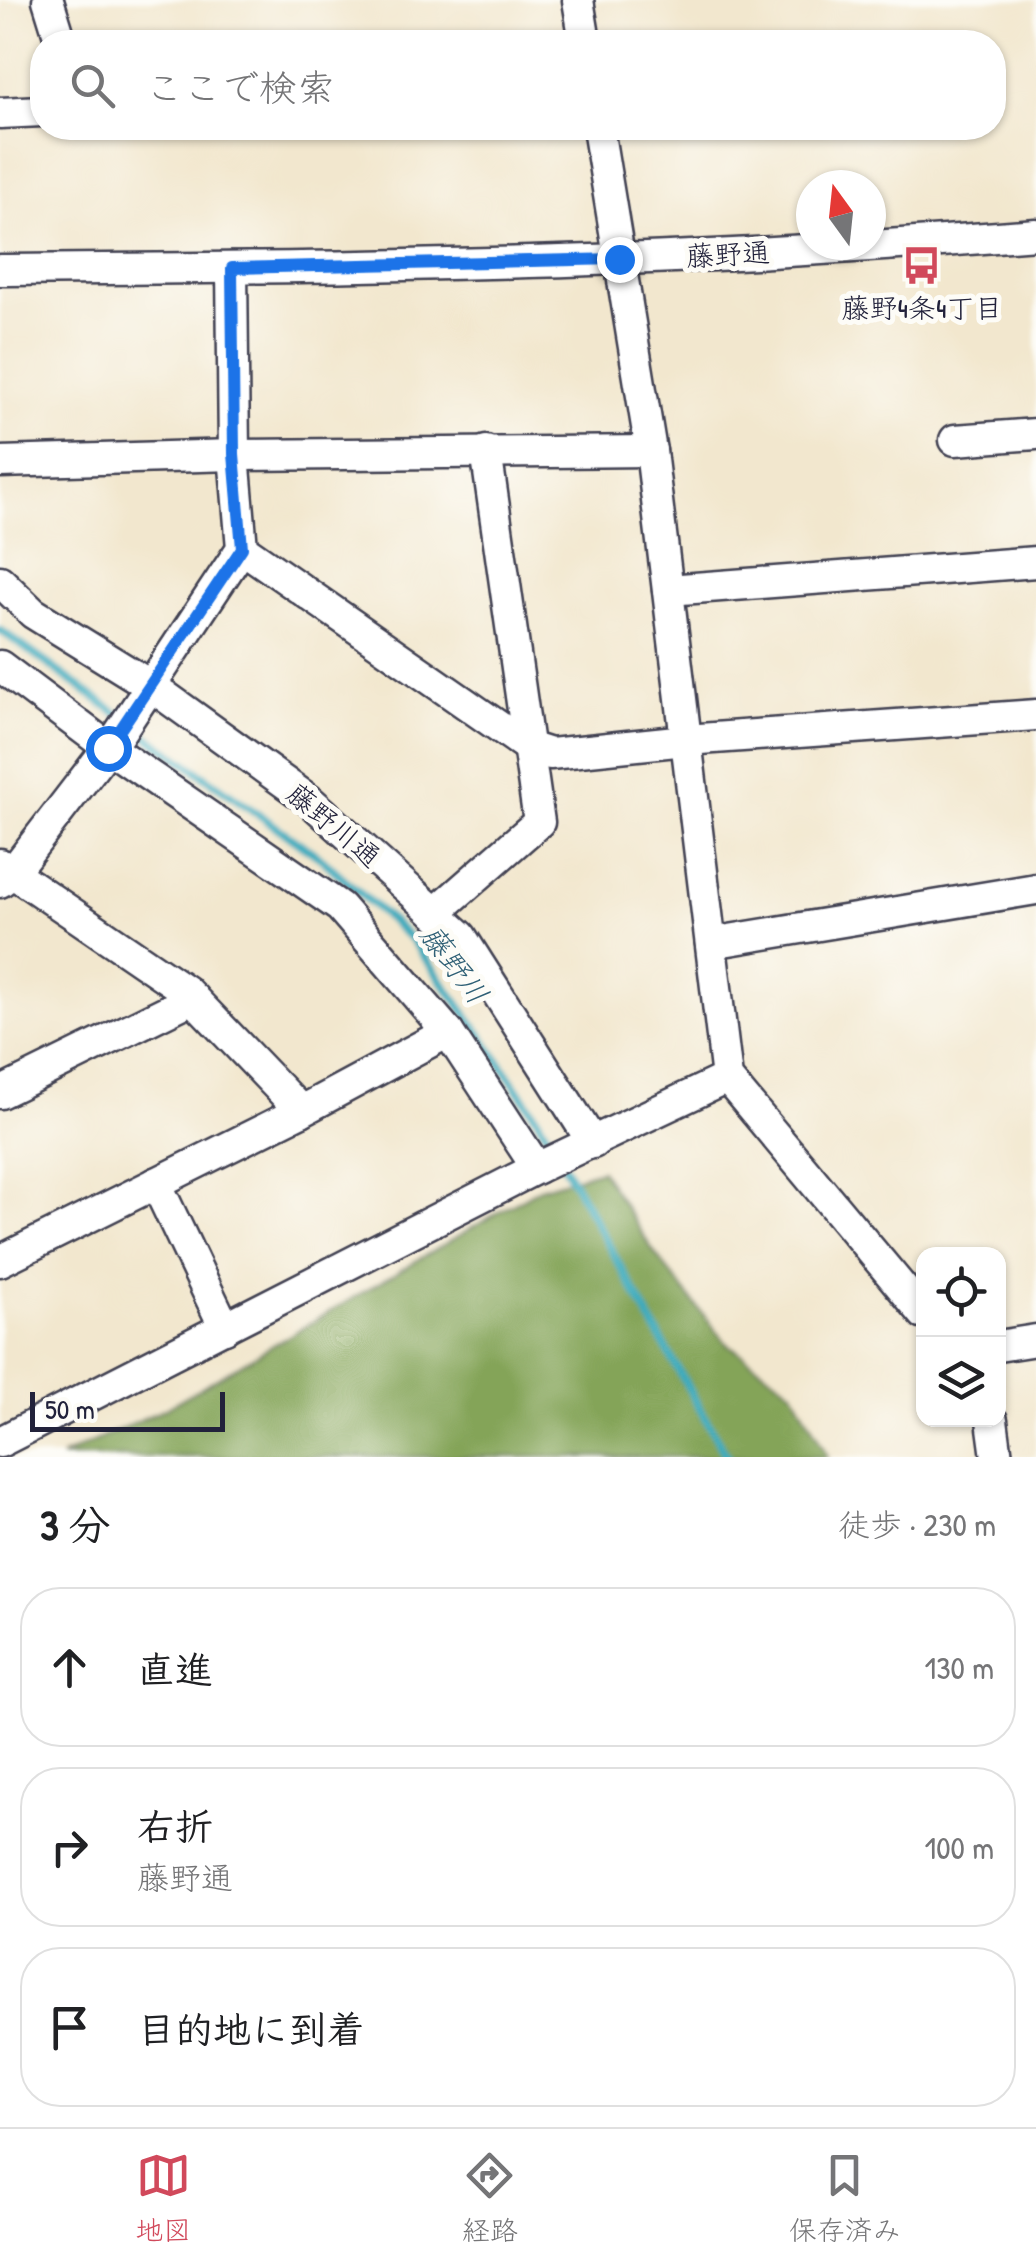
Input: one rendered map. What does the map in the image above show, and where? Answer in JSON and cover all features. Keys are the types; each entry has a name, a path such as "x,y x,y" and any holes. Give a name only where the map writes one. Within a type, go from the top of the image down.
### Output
{"street":[{"path":"48,0 57,30"},
{"path":"578,0 583,30"},
{"path":"0,113 30,112"},
{"path":"600,140 650,450 728,1078 916,1304"},
{"name":"藤野通","path":"0,270 619,259 860,248 1036,234"},
{"path":"232,268 234,454 242,548 113,741 4,873 186,991 301,1110"},
{"path":"955,440 1036,434"},
{"path":"0,462 234,454 650,450"},
{"path":"435,913 538,822 486,452"},
{"path":"242,548 528,747 550,754 686,740 1036,715"},
{"path":"668,590 1036,562"},
{"name":"藤野川通","path":"0,581 33,613 308,800 461,936 593,1144"},
{"path":"0,666 113,741 340,907 448,1032 537,1168"},
{"path":"711,943 1036,889"},
{"path":"0,1093 193,998"},
{"path":"0,1261 448,1032"},
{"path":"0,1442 537,1168 728,1078"},
{"path":"156,1183 225,1328"},
{"path":"1006,1345 1036,1340"},
{"path":"993,1427 997,1457"}],"green space":[{"path":"601,1170 656,1255 725,1342 793,1391 828,1457 61,1457 166,1408 540,1188"}],"waterway":[{"name":"藤野川","path":"0,630 122,717"},
{"name":"藤野川","path":"133,726 322,859 412,940 480,1033 555,1149"},
{"name":"藤野川","path":"562,1162 727,1457"}],"place":[{"name":"藤野4条4丁目","path":"922,266"}],"route":[{"path":"108,748 242,548 234,454 232,268 619,259"}]}
